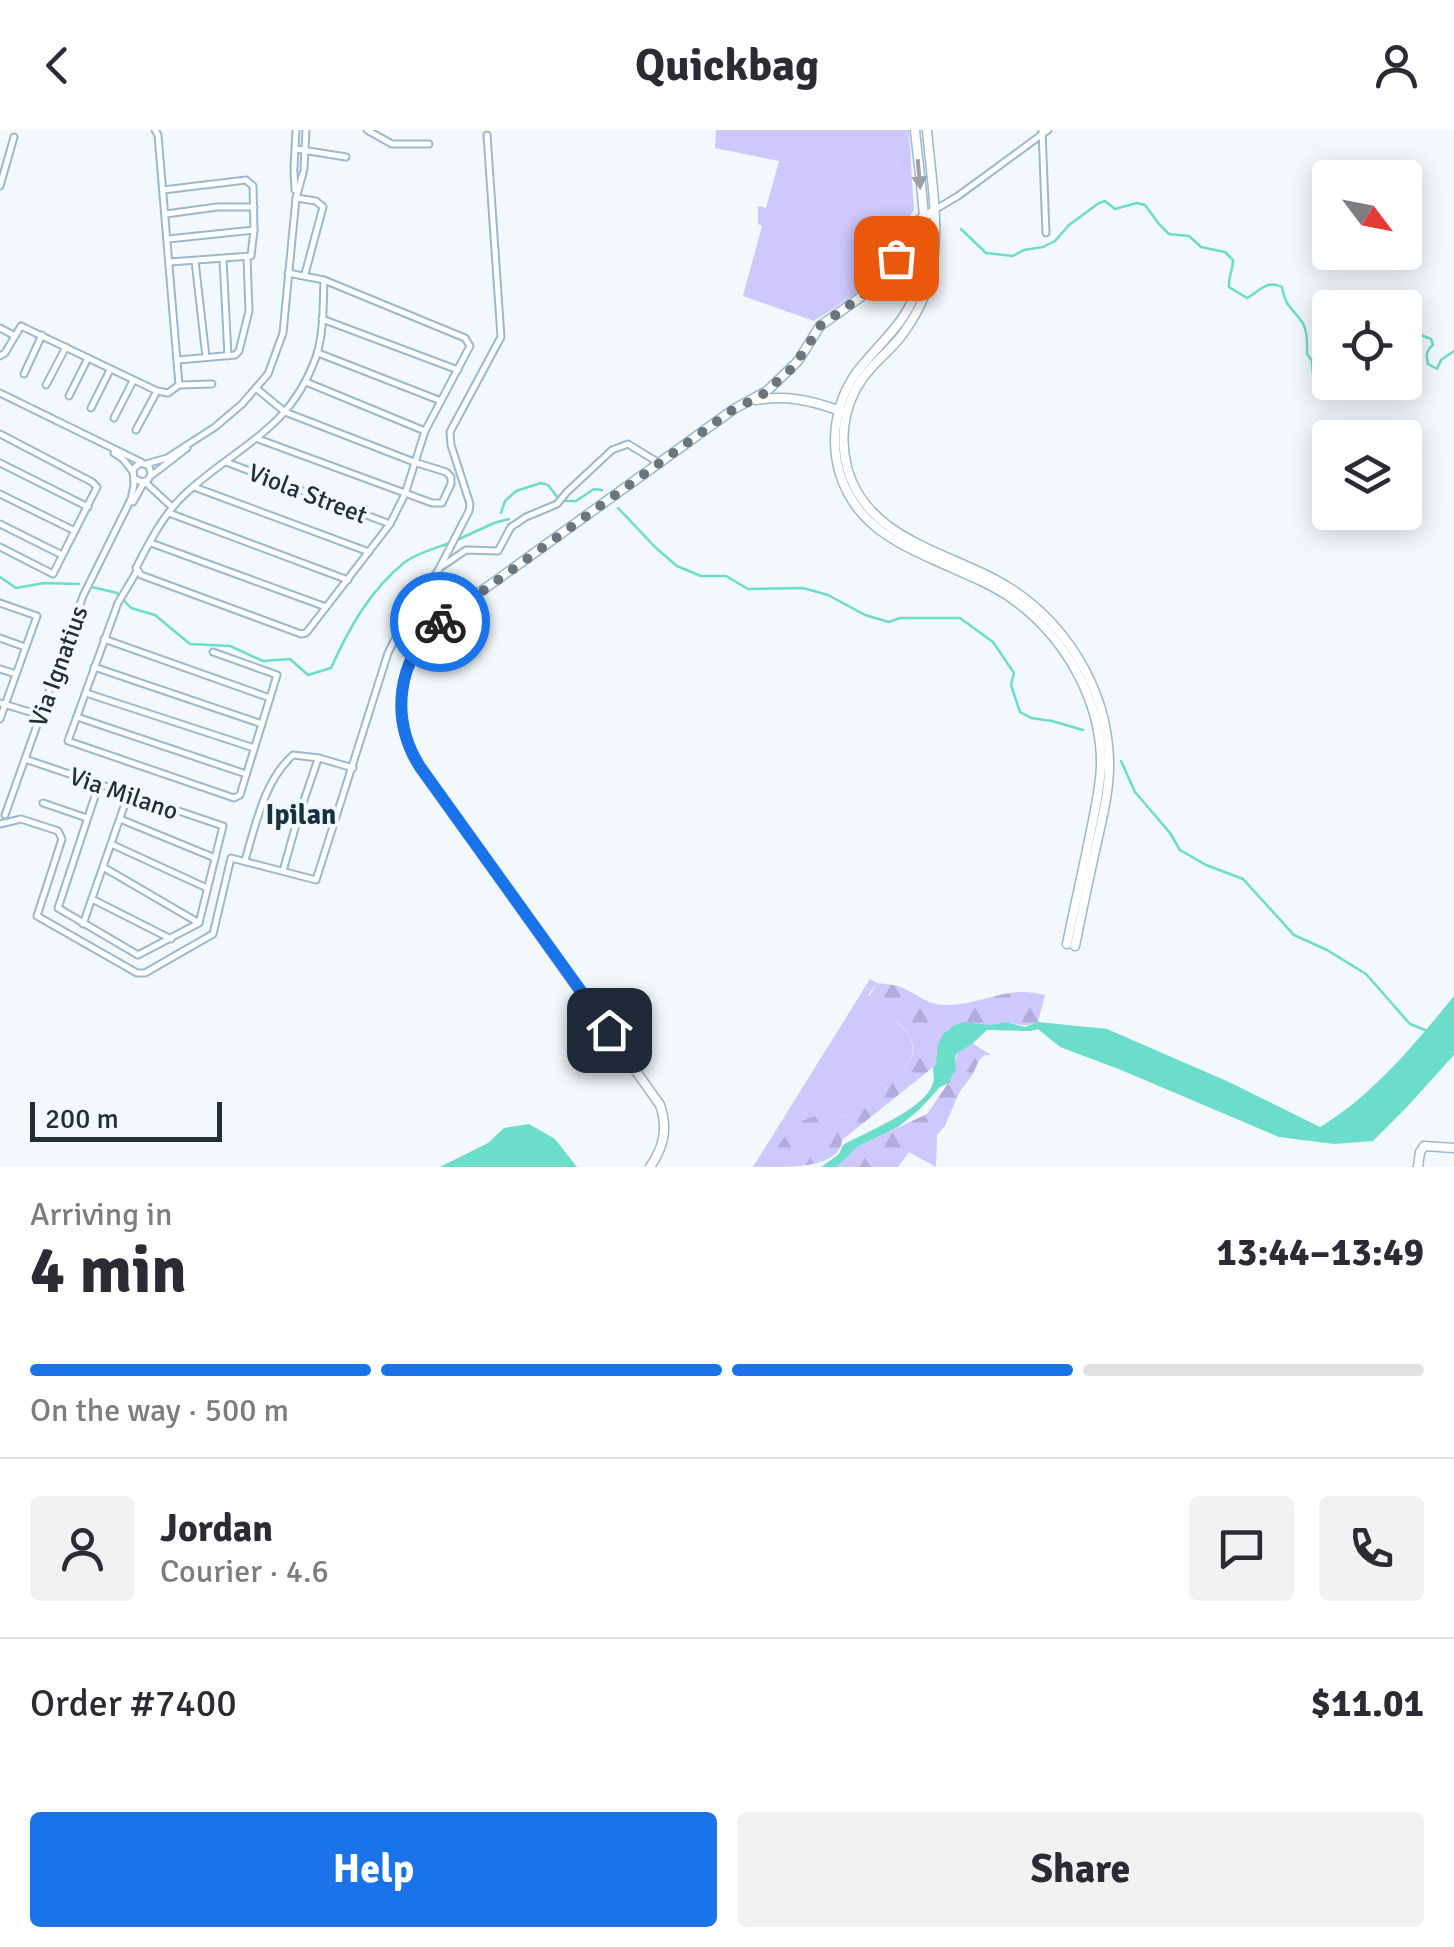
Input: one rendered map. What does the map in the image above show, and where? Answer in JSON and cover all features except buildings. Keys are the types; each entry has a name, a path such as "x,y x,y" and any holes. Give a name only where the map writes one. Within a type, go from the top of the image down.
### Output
{"street":[{"path":"155,130 166,214 179,385"},
{"name":"Via Ignatius","path":"5,815 83,596 134,491 135,466 167,458 215,426 257,389 268,374 280,345 296,198 296,130"},
{"name":"Via Ignatius","path":"296,198 304,171 306,130"},
{"path":"367,130 392,144 429,144"},
{"path":"916,130 925,252 915,295 892,334 858,370 845,392 835,439 837,462 847,492 862,514 890,539 992,586 1027,610 1060,645 1086,693 1098,738 1100,778 1071,945"},
{"path":"842,413 860,382 904,334 925,294 934,254 927,130"},
{"path":"650,1167 664,1139 665,1120 660,1104 420,767 403,729 400,704 406,669 420,642 436,625 790,370 820,326 886,279 904,237 922,218 1044,132"},
{"path":"1044,132 1046,233"},
{"path":"0,824 21,819 58,831 62,839 37,916 141,974 213,934 230,858 316,880 388,653 439,569 470,504 450,432 501,337 486,135"},
{"path":"0,186 3,164 14,137"},
{"path":"296,148 346,157"},
{"path":"163,190 246,180 253,186 252,254 247,258 170,262"},
{"path":"296,198 316,201 324,207 305,274"},
{"path":"166,214 254,207"},
{"path":"168,240 254,230"},
{"path":"178,360 228,356 239,351 249,311 247,258"},
{"path":"223,259 228,356"},
{"path":"195,260 206,358"},
{"path":"137,571 300,634 306,633 390,524 406,494 425,431 470,350 470,343 324,280 288,272"},
{"path":"213,652 277,674 240,795 234,798 68,741 118,603 170,510 194,486 258,439 285,412 306,382 318,352 324,280"},
{"path":"322,319 458,370"},
{"path":"0,356 21,326 157,392 168,393 179,385 212,384"},
{"path":"0,328 14,336"},
{"path":"24,374 42,335"},
{"path":"46,385 66,347"},
{"path":"318,352 441,401"},
{"path":"70,396 88,358"},
{"path":"91,408 110,370"},
{"path":"114,418 134,381"},
{"path":"306,382 425,431"},
{"path":"257,389 285,412 448,473 451,484 440,504 258,439"},
{"path":"136,430 157,392"},
{"path":"0,394 144,463 152,471 147,480"},
{"path":"752,401 791,397 842,413"},
{"path":"0,434 97,487 53,574 0,547"},
{"name":"Via Ignatius","path":"120,522 147,480 200,436"},
{"path":"439,569 466,550 498,551 511,527 557,504 616,448 628,444 659,464"},
{"path":"104,445 123,459 133,475 147,480 170,510 348,580"},
{"name":"Viola Street","path":"226,462 390,524"},
{"path":"0,463 88,508"},
{"path":"194,486 368,552"},
{"path":"0,494 75,531"},
{"path":"0,524 62,555"},
{"path":"151,543 326,607"},
{"path":"0,603 37,616 0,719"},
{"path":"0,638 26,648"},
{"path":"104,639 270,698"},
{"path":"94,667 262,724"},
{"path":"0,669 16,674"},
{"path":"85,692 254,748"},
{"path":"3,704 41,715"},
{"path":"77,717 246,774"},
{"path":"245,860 266,794 284,763 296,754 353,768"},
{"path":"283,871 318,758"},
{"name":"Via Milano","path":"25,759 223,826 215,858"},
{"path":"99,784 58,908 138,955 199,923 215,858 120,819"},
{"path":"83,924 128,794"},
{"path":"43,803 88,818"},
{"path":"111,844 207,888"},
{"path":"103,867 199,923"},
{"path":"92,899 171,939"},
{"path":"1418,1167 1424,1146 1454,1148"}],"green space":[{"path":"716,130 909,130 914,210 898,234 885,275 814,321 743,296 762,226 758,224 758,206 766,208 779,161 715,148"},
{"path":"870,979 877,983 868,995 908,1034 913,1052 910,1060 864,1096 849,1115 825,1114 804,1120 783,1139 769,1167 753,1167"},
{"path":"877,983 897,986 944,1005 1019,992 1045,995 1038,1022 1033,1024 950,1028 942,1039 936,1065 842,1140 833,1156 814,1164 769,1167 777,1148 796,1125 814,1116 849,1115 863,1096 910,1060 912,1042 906,1031 866,1002"},
{"path":"972,1043 991,1055 979,1060 937,1135 936,1167 909,1152 898,1167 837,1167 857,1147 927,1114 953,1076 957,1053"}],"shaded area":[{"path":"1454,996 1454,1055 1373,1141 1334,1144 1279,1137 1060,1047 1038,1029 987,1030 957,1053 956,1069 949,1083 940,1087 919,1110 898,1127 857,1147 837,1167 821,1167 839,1154 843,1145 893,1119 928,1093 943,1034 964,1022 1006,1022 1025,1027 1038,1022 1107,1029 1320,1127 1375,1084"},
{"path":"529,1124 555,1139 577,1167 440,1167 488,1143 504,1128"}],"waterway":[{"path":"961,229 986,253 1013,256 1055,241 1099,203 1105,201 1115,209 1137,203 1145,205 1169,234 1189,236 1201,247 1225,252 1233,260 1229,287 1247,298 1267,285 1282,287 1287,303 1305,329 1307,354 1312,361"},
{"path":"1422,335 1431,339 1433,345 1427,361 1437,369 1441,360 1454,351"},
{"path":"501,513 505,501 516,491 541,483 548,485 558,498"},
{"path":"564,501 576,501 594,489 602,490"},
{"path":"618,508 677,566 701,576 726,576 748,589 803,588 889,622 900,618 960,618 993,642 1014,673 1011,685 1020,712 1083,730"},
{"path":"457,540 509,519"},
{"path":"92,587 117,593 131,608 155,615 190,644 230,646 263,661 290,659 308,675 331,668 362,610 393,573 415,556 450,543"},
{"path":"0,577 16,588 44,583 79,584"},
{"path":"1121,761 1135,792 1180,850 1243,879 1294,935 1366,974 1410,1024 1425,1030"}],"way so far":[{"path":"440,622 734,409 767,391 798,361 820,326 886,279 896,258"}],"district":[{"name":"Ipilan","path":"301,814"}],"route":[{"path":"440,622 420,642 403,681 400,704 408,744 420,767 609,1030"}]}
